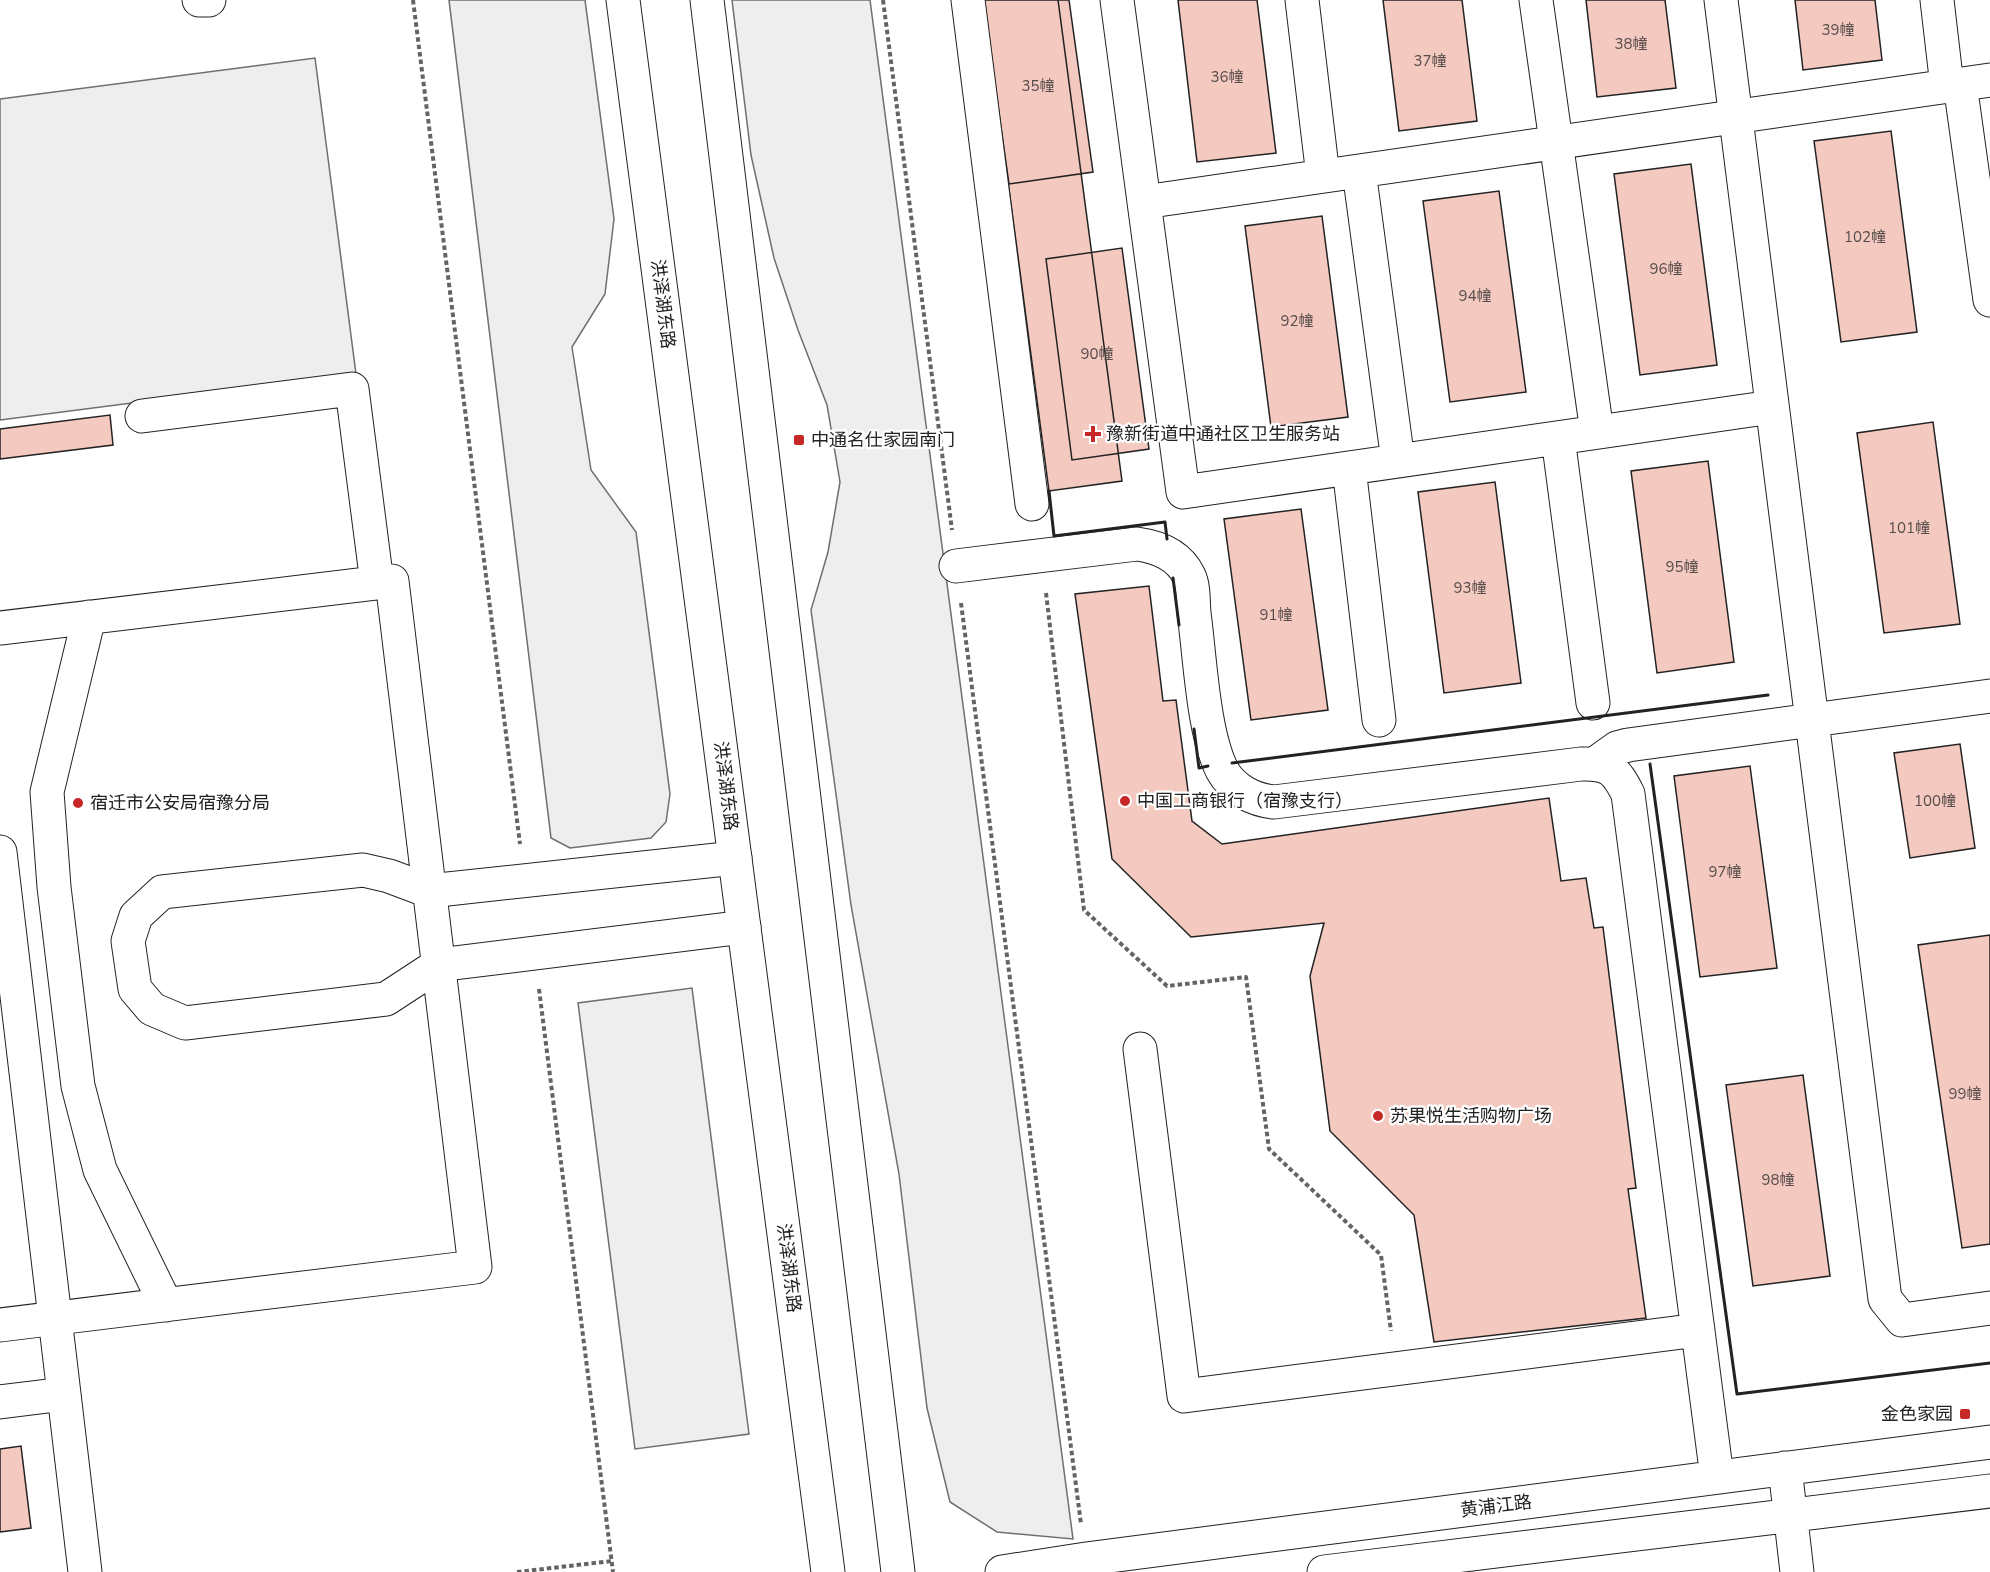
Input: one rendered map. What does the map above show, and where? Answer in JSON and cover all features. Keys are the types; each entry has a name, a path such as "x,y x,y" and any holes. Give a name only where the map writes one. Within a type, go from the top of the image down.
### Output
{"main road":[{"path":"200,0 208,0"},
{"name":"洪泽湖东路","path":"623,0 828,1572"},
{"path":"707,0 898,1572"},
{"path":"968,0 1032,504"},
{"path":"1117,0 1183,492 1772,407"},
{"path":"1302,0 1323,176"},
{"path":"1536,0 1597,432"},
{"path":"1721,0 1885,1299 1902,1320 1990,1308"},
{"path":"1937,0 1966,83 1990,300"},
{"path":"1144,202 1966,83"},
{"path":"1359,171 1398,461"},
{"path":"142,416 352,389 377,583"},
{"path":"1558,438 1593,703"},
{"path":"1349,468 1379,720"},
{"path":"956,567 1137,544 1155,546 1174,556 1190,577 1206,710 1214,750 1223,772 1239,790 1259,801 1274,802 1596,764 1617,748 1628,745 1990,696"},
{"path":"0,628 392,581 475,1268 0,1325"},
{"path":"89,617 47,792 54,887 78,1086 100,1170 166,1305"},
{"path":"1596,764 1618,775 1628,794 1717,1477"},
{"path":"0,852 86,1572"},
{"path":"735,858 429,891 389,876 363,870 162,892 136,916 128,941 135,989 152,1009 185,1023 386,999 438,965 744,927"},
{"path":"1140,1049 1184,1396 1698,1330"},
{"path":"0,1402 64,1394"},
{"name":"黄浦江路","path":"1002,1572 1086,1559 1990,1442"},
{"path":"1785,1468 1797,1572"},
{"path":"1324,1572 1990,1491"}],"path":[{"path":"413,0 525,880"},
{"path":"883,0 1086,1559"},
{"path":"1042,556 1084,910 1167,987 1246,977 1269,1149 1381,1255 1396,1369"},
{"path":"534,953 613,1572"},
{"path":"517,1572 612,1561"}],"shaded area":[{"path":"449,0 585,0 614,219 605,294 572,347 591,470 636,532 670,794 666,822 651,838 570,848 551,838"},
{"path":"732,0 870,0 1073,1539 997,1532 950,1502 927,1408 899,1174 851,905 811,610 828,552 840,482 827,405 798,330 774,258 751,155"},
{"path":"315,58 356,374 0,420 0,99"},
{"path":"692,988 749,1434 635,1449 578,1003"}],"building":[{"path":"983,0 1069,0 1093,172 1009,184"},
{"path":"984,0 1058,0 1122,481 1049,491"},
{"path":"1178,0 1257,0 1276,153 1197,162"},
{"path":"1383,0 1462,0 1477,121 1399,131"},
{"path":"1586,0 1665,0 1676,88 1597,97"},
{"path":"1795,0 1875,0 1882,60 1803,70"},
{"path":"1891,131 1917,332 1841,342 1814,141"},
{"path":"1691,164 1717,365 1640,375 1614,174"},
{"path":"1499,191 1526,392 1450,402 1423,201"},
{"path":"1322,216 1348,417 1271,427 1245,226"},
{"path":"1122,248 1149,449 1072,460 1046,259"},
{"path":"110,415 113,445 0,459 0,429"},
{"path":"1933,422 1960,624 1884,633 1857,433"},
{"path":"1708,461 1734,662 1657,673 1631,471"},
{"path":"1495,482 1521,683 1444,693 1418,492"},
{"path":"1301,509 1328,710 1251,720 1224,519"},
{"path":"1149,586 1163,701 1176,700 1192,821 1222,844 1549,798 1561,881 1586,878 1594,928 1603,927 1636,1188 1628,1189 1646,1318 1434,1342 1414,1215 1330,1131 1310,976 1324,923 1191,937 1112,859 1075,594"},
{"path":"1960,744 1975,848 1910,858 1894,753"},
{"path":"1750,766 1777,968 1700,977 1674,776"},
{"path":"1990,935 1990,1244 1962,1248 1918,945"},
{"path":"1803,1075 1830,1276 1753,1286 1726,1085"},
{"path":"21,1446 31,1528 0,1532 0,1449"}],"wall":[{"path":"1049,491 1054,536 1165,522 1167,539"},
{"path":"1173,578 1179,625"},
{"path":"1232,763 1768,695"},
{"path":"1194,729 1199,768 1208,766"},
{"path":"1650,764 1737,1394 1990,1363"}],"place":[{"name":"豫新街道中通社区卫生服务站","path":"1093,434"},
{"name":"中通名仕家园南门","path":"799,440"},
{"name":"中国工商银行（宿豫支行）","path":"1125,801"},
{"name":"宿迁市公安局宿豫分局","path":"78,803"},
{"name":"苏果悦生活购物广场","path":"1378,1116"},
{"name":"金色家园","path":"1965,1414"}]}
